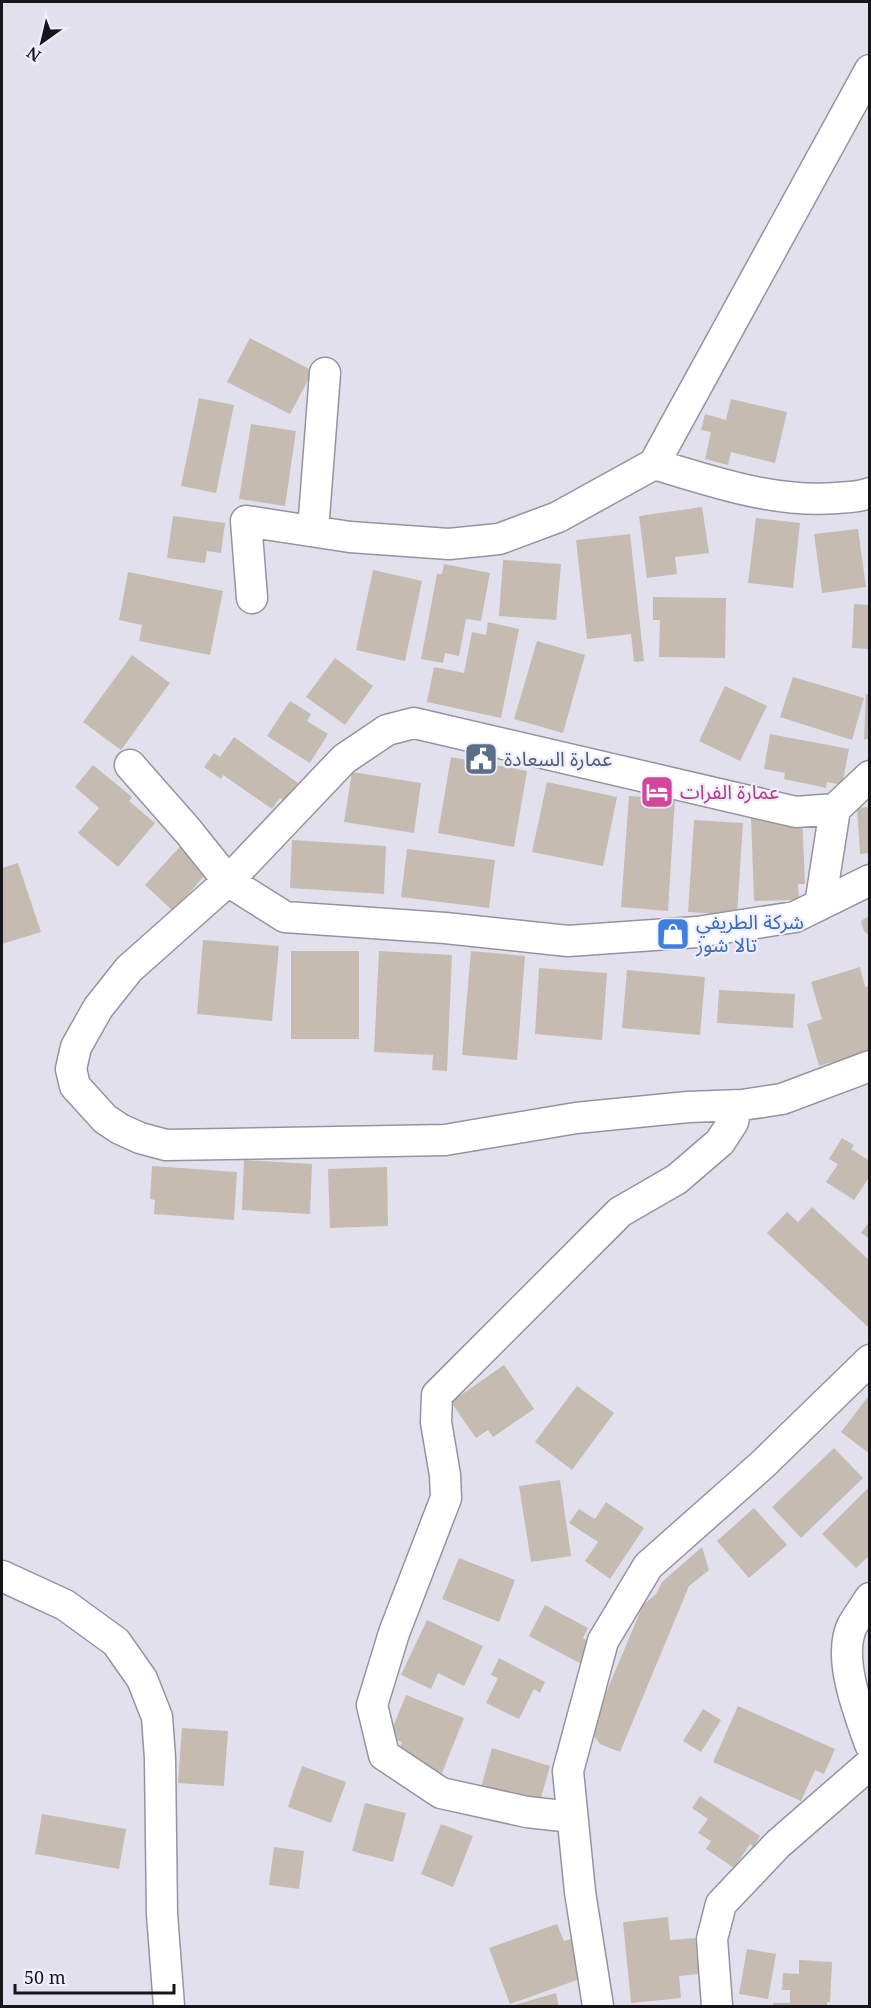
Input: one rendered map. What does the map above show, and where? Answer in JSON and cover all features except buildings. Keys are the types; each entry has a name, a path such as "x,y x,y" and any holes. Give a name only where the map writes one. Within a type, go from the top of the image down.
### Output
{"street":[{"path":"252,598 246,522 350,537 449,544 499,539 558,517 654,464 870,70"},
{"path":"313,531 325,373"},
{"path":"654,464 754,493 819,500 870,493"},
{"path":"870,776 835,808 796,812 414,723 387,730 344,759 228,881 129,969 98,1008 76,1047 71,1069 75,1086 105,1119 140,1138 166,1145 445,1140 576,1118 688,1107 736,1106 782,1099 870,1066"},
{"path":"130,765 228,881 285,917 445,928 568,941 697,932 795,917 870,880"},
{"path":"820,904 835,808"},
{"path":"572,1817 527,1812 441,1793 384,1755 372,1705 394,1633 446,1498 445,1475 436,1422 436,1395 620,1212 677,1179 720,1142 733,1122 736,1106"},
{"path":"598,2007 580,1892 568,1771 603,1641 648,1566 762,1465 870,1360"},
{"path":"2,1576 65,1605 116,1642 142,1679 157,1717 160,1758 162,1914 169,2007"},
{"path":"870,1598 851,1628 847,1658 853,1695 870,1744"},
{"path":"717,2007 712,1939 721,1904 778,1844 870,1764"}],"place":[{"name":"عمارة السعادة","path":"481,759"},
{"name":"عمارة الفرات","path":"657,792"},
{"name":"شركة الطريفي تالا شوز","path":"673,934"}]}
